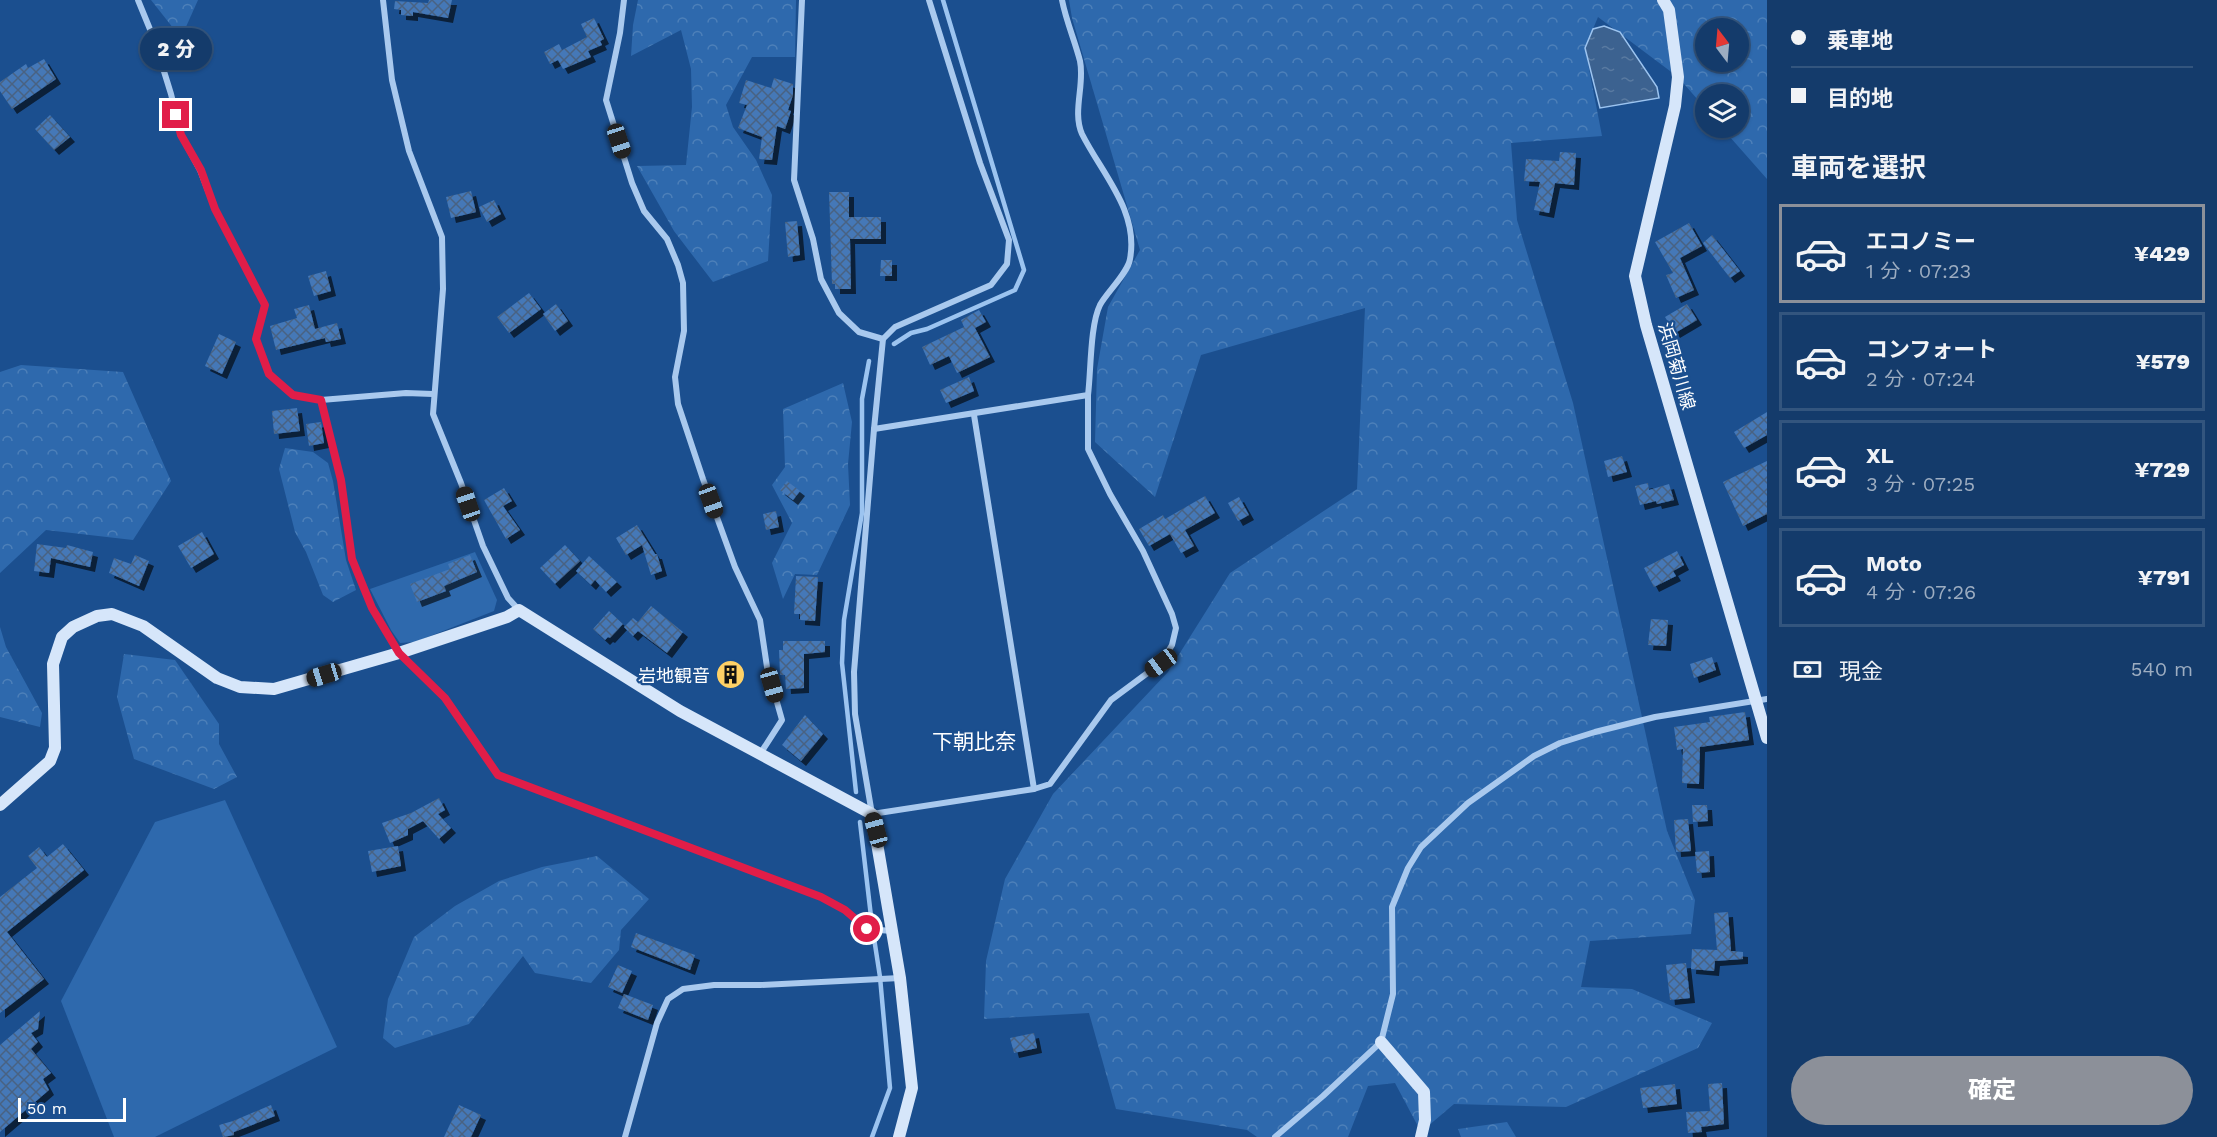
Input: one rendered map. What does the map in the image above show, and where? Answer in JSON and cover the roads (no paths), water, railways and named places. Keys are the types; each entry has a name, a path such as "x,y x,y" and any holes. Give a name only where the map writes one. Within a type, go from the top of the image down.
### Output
{"street":[{"path":"138,0 154,39 181,135 201,170 215,209 265,305 256,339 269,374 293,395 321,400 406,393 433,394"},
{"path":"383,0 392,80 409,151 442,237 443,289 433,414 483,546 508,598 519,610 680,711 872,814 1034,789 1050,784 1110,700 1161,663 1172,645 1176,628 1172,614 1143,551 1110,494 1088,449 1088,396 1096,317 1100,304 1130,261 1130,228 1123,204 1081,132 1078,113 1080,63 1067,25 1062,0"},
{"path":"624,0 620,33 606,100 636,192 644,211 667,239 683,283 684,331 675,377 678,404 735,567 760,620 767,668 782,720 759,755"},
{"path":"802,0 795,180 813,239 821,279 839,313 859,332 883,339"},
{"path":"899,1137 912,1088 855,714 854,672 883,339 895,327 991,285 1007,264 1009,240 980,163 929,0"},
{"name":"浜岡菊川線","path":"1663,0 1669,10 1678,77 1676,106 1635,276 1646,325 1743,653 1761,700 1767,738"},
{"path":"874,429 1088,396"},
{"path":"321,400 341,480 352,559 372,608 399,653 445,698 498,775 821,897 845,910 867,929 887,931"},
{"path":"974,415 1034,789"},
{"path":"0,806 50,761 55,748 53,664 62,637 72,627 97,616 112,614 143,626 217,678 240,687 274,689 399,653 507,617 519,610"},
{"path":"1275,1137 1381,1042 1393,994 1392,907 1408,868 1420,847 1468,803 1534,756 1560,742 1654,717 1761,700"},
{"path":"626,1137 657,1023 668,999 683,989 714,985 895,978"},
{"path":"1381,1042 1424,1092 1425,1120 1421,1137"}],"water":[{"path":"1604,26 1620,32 1657,87 1659,98 1600,108 1585,48 1593,29"}],"waterway":[{"path":"894,344 911,333 927,329 1015,290 1024,270 943,0"},
{"path":"856,792 842,663 844,620 862,513 862,399 869,361"},
{"path":"860,822 880,977 890,1088 872,1137"}],"place":[{"name":"岩地観音","path":"731,675"}],"district":[{"name":"下朝比奈","path":"974,741"}]}
